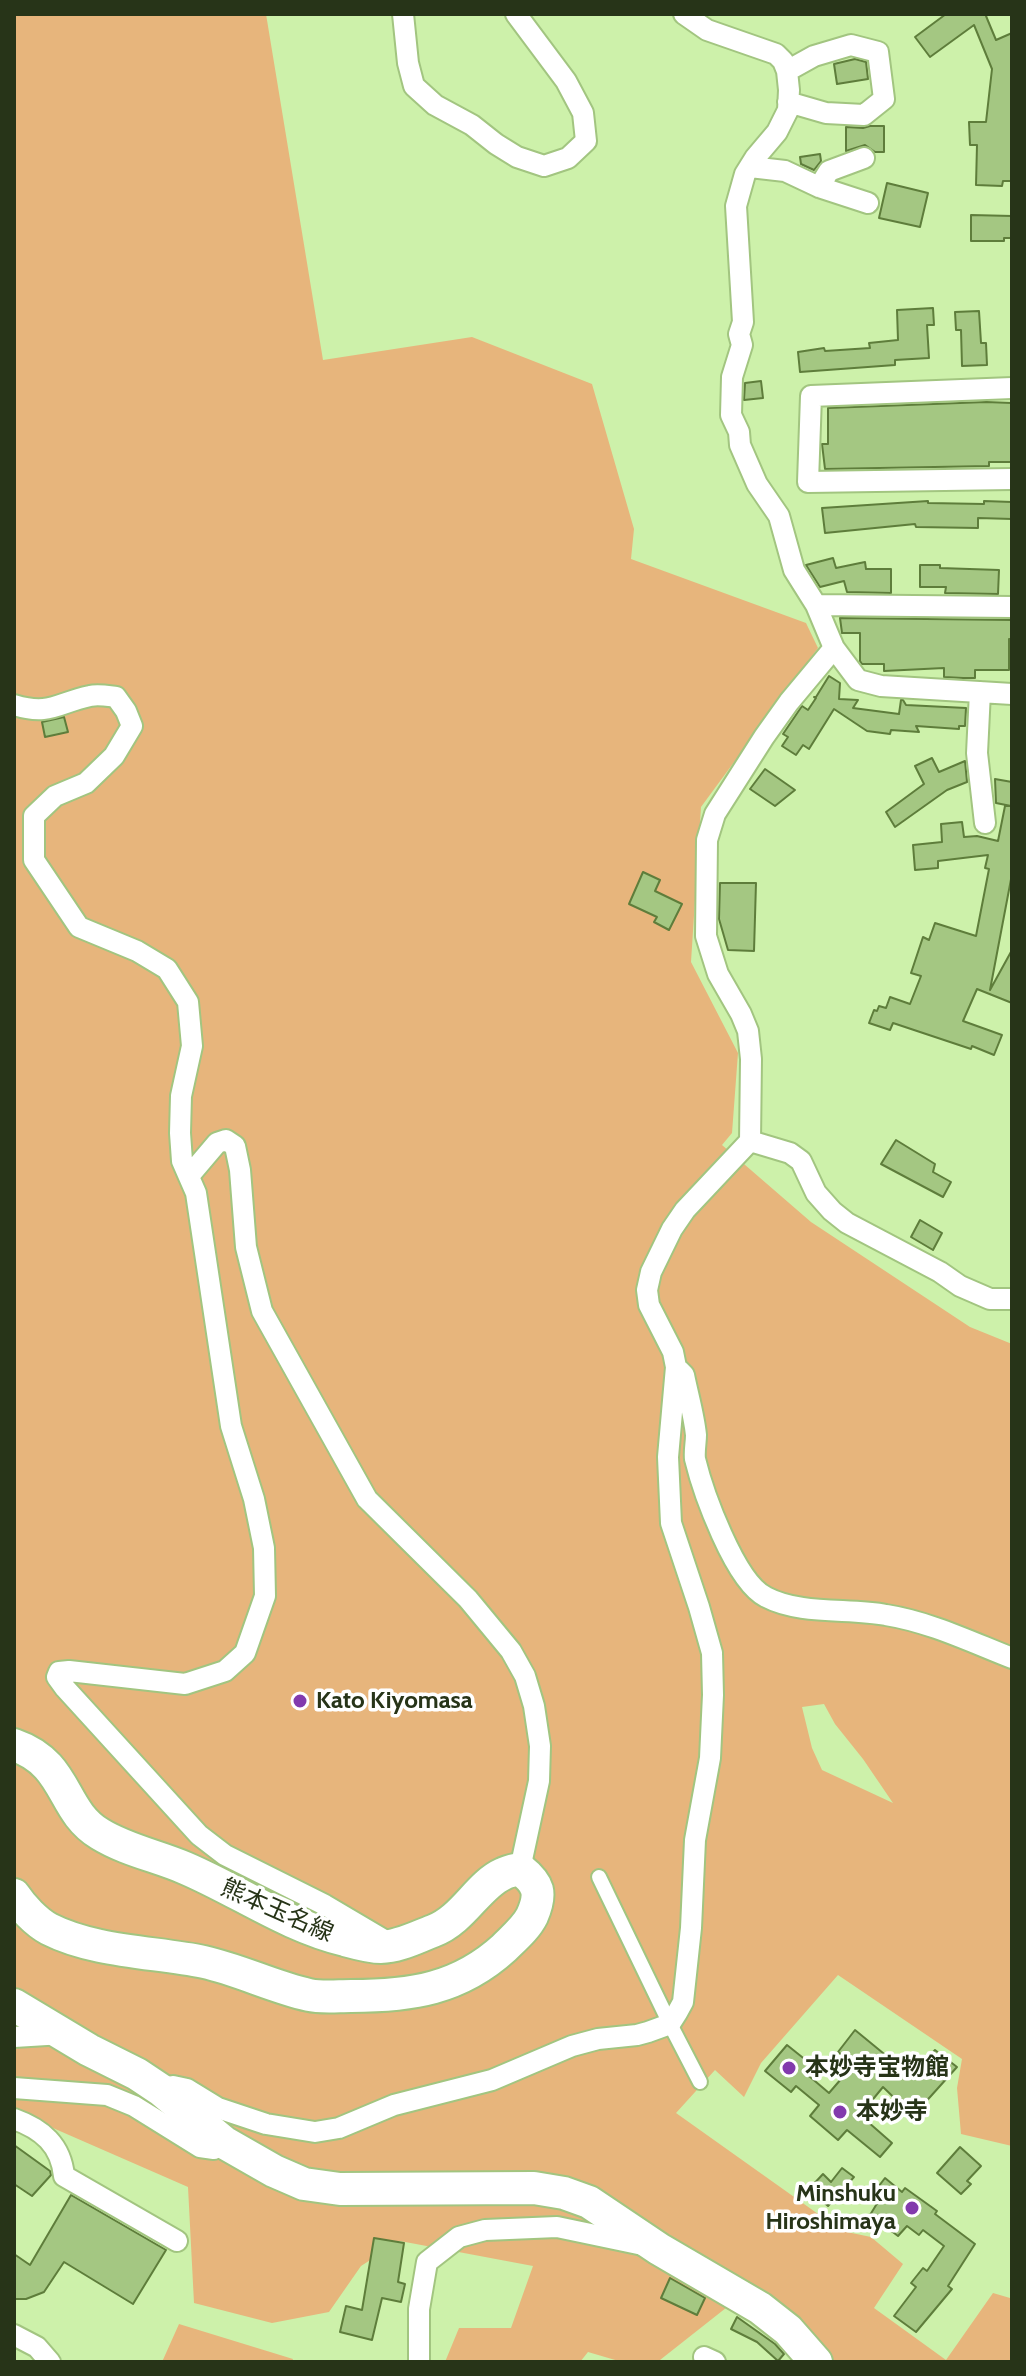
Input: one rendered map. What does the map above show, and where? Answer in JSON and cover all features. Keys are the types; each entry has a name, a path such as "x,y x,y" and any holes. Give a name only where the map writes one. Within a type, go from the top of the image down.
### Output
{"main road":[{"name":"熊本玉名線","path":"14,1745 27,1749 43,1760 61,1782 83,1821 101,1835 186,1868 308,1930 361,1944 380,1947 393,1945 438,1929 502,1874 520,1869"},
{"path":"14,1895 47,1928 74,1938 207,1963 312,1996 380,1996 428,1991 464,1977 489,1961 510,1942 528,1923 537,1904 538,1889 532,1878 520,1869"},
{"path":"14,2005 137,2074 225,2143 304,2184 340,2189 534,2188 564,2193 589,2202 659,2249 760,2308 788,2330 816,2362"}],"street":[{"path":"403,14 408,63 414,86 435,105 472,125 506,151 544,166 568,158 586,141 583,113 566,81 516,14"},
{"path":"684,14 707,30 776,54 787,71 788,110 777,132 745,174 736,206 743,322 739,334 742,345 732,377 731,415 757,484 779,516 794,570 816,605 834,648 858,680 881,686 1012,694"},
{"path":"787,71 814,56 851,45 878,52 884,99 864,115 826,113 788,102"},
{"path":"819,187 829,171 864,158"},
{"path":"750,167 785,171 819,187 868,203"},
{"path":"1012,388 811,396 802,438 808,482 1012,479"},
{"path":"816,605 1012,607"},
{"path":"161,2090 173,2086 187,2089 218,2108 266,2124 315,2132 339,2128 394,2105 492,2080 572,2046 598,2039 637,2035 670,2024 683,2002 691,1928 695,1840 710,1758 712,1653 671,1523 668,1457 676,1367 673,1352 649,1305 647,1290 651,1272 685,1210 750,1141 751,1059 748,1031 718,974 706,936 707,840 715,814 764,737 834,648"},
{"path":"980,692 977,753 985,823"},
{"path":"14,705 50,710 92,695 116,697 132,726 114,756 86,783 55,796 34,816 34,860 79,927 137,951 167,969 188,1002 192,1046 181,1096 182,1161 196,1193 231,1426 254,1499 264,1548 265,1596 245,1653 225,1671 185,1684 69,1671 59,1672 57,1677 199,1835 257,1873 325,1905 393,1945"},
{"path":"189,1176 217,1143 226,1140 235,1146 246,1247 262,1311 367,1499 468,1599 511,1651 525,1676 534,1706 540,1746 539,1781 520,1869"},
{"path":"750,1141 790,1153 801,1161 816,1193 847,1223 940,1272 960,1286 990,1299 1012,1299"},
{"path":"676,1367 684,1375 696,1436 694,1455 714,1514 739,1565 763,1596 787,1605 883,1614 917,1621 1012,1658"},
{"path":"599,1877 700,2082"},
{"path":"14,2037 63,2034"},
{"path":"14,2088 107,2095 134,2106 200,2147 214,2149 225,2143"},
{"path":"14,2119 27,2123 52,2142 62,2161 64,2176 177,2241"},
{"path":"419,2362 419,2309 427,2262 459,2237 485,2230 557,2227 659,2249"},
{"path":"14,2335 37,2347 50,2362"}],"shaded area":[{"path":"14,14 266,14 323,360 472,337 592,384 634,529 631,559 806,623 818,648 701,807 691,962 738,1053 732,1133 722,1145 811,1222 970,1327 1012,1344 1012,2146 961,2134 957,2088 962,2059 838,1975 761,2063 744,2097 715,2070 676,2113 842,2231 871,2237 903,2264 874,2308 946,2360 993,2293 1012,2296 1012,2362 795,2362 750,2289 660,2362 622,2362 588,2352 580,2362 445,2362 459,2328 511,2328 533,2266 400,2241 361,2266 329,2312 272,2323 194,2303 188,2187 14,2111","holes":["824,1704 835,1724 863,1759 893,1803 822,1770 812,1748 802,1707"]},
{"path":"179,2324 293,2359 292,2362 162,2362"}],"building":[{"path":"946,14 988,14 986,16 996,40 1012,33 1012,181 1003,181 1002,186 976,185 977,145 970,145 969,122 986,122 992,69 974,25 930,57 915,37"},
{"path":"855,59 866,62 868,79 837,84 834,64"},
{"path":"884,126 884,152 875,152 865,145 846,151 846,127"},
{"path":"820,154 821,161 814,170 801,164 800,157"},
{"path":"887,183 928,193 920,227 879,218"},
{"path":"971,215 1012,216 1012,238 1004,238 1004,241 971,241"},
{"path":"933,308 934,325 927,325 929,358 895,360 895,365 800,372 798,352 824,348 825,351 870,348 869,343 898,340 897,310"},
{"path":"979,311 981,343 986,343 987,365 962,366 961,330 956,330 955,312"},
{"path":"761,381 763,398 744,400 745,383"},
{"path":"1012,403 1012,462 989,462 989,466 825,469 822,444 828,444 828,408"},
{"path":"928,501 1012,502 1012,519 978,518 978,528 916,527 915,524 825,533 822,508"},
{"path":"833,558 836,568 865,562 866,569 891,569 891,593 847,592 844,581 820,587 806,565"},
{"path":"920,565 999,570 998,594 945,593 946,587 920,587"},
{"path":"840,618 1012,620 1009,670 975,670 975,678 944,677 944,668 884,671 884,664 862,664 860,633 842,633"},
{"path":"829,676 840,683 839,699 858,700 853,708 899,714 903,700 906,705 966,708 965,726 959,726 959,729 916,726 919,732 891,730 890,734 867,731 834,709 809,749 803,745 796,755 782,746 788,737 783,734 802,706 808,710"},
{"path":"64,717 68,732 45,737 42,722"},
{"path":"932,758 939,772 965,761 967,782 947,790 895,827 886,812 924,784 915,766"},
{"path":"765,769 795,790 775,806 750,789"},
{"path":"995,779 1012,782 1012,874 990,990 1012,950 1012,1003 977,989 963,1021 1002,1035 994,1055 893,1023 890,1030 869,1023 874,1010 877,1011 879,1006 886,1008 890,997 910,1004 921,976 911,973 923,937 929,940 935,923 976,936 989,869 985,868 988,855 938,861 938,868 915,870 913,845 942,842 941,824 962,822 964,837 977,836 998,841 1005,806 1011,806 996,803"},
{"path":"643,872 660,880 655,891 682,904 669,930 654,922 657,917 629,904"},
{"path":"720,883 756,883 754,951 728,950 719,919"},
{"path":"896,1140 935,1164 933,1172 951,1182 943,1197 881,1164"},
{"path":"920,1220 942,1233 933,1250 911,1237"},
{"path":"855,2030 911,2076 935,2050 957,2067 913,2116 883,2087 860,2115 892,2143 880,2157 847,2130 838,2140 810,2116 819,2105 796,2086 791,2092 765,2071 787,2045 812,2065 807,2072 809,2076 829,2093 854,2064 838,2052"},
{"path":"14,2145 50,2171 51,2175 32,2196 14,2184"},
{"path":"960,2147 981,2166 967,2181 971,2184 961,2194 937,2173"},
{"path":"842,2168 854,2177 828,2206 809,2189 823,2174 831,2182"},
{"path":"885,2178 902,2192 905,2188 937,2211 935,2214 975,2244 948,2286 952,2289 916,2332 894,2316 916,2287 911,2283 923,2268 927,2271 944,2246 923,2230 919,2235 907,2226 898,2236 870,2215 881,2197 875,2191"},
{"path":"71,2195 166,2250 133,2304 64,2262 44,2292 26,2299 14,2299 14,2254 30,2265"},
{"path":"374,2238 404,2243 398,2282 405,2284 401,2302 382,2298 372,2340 340,2332 346,2306 362,2310"},
{"path":"670,2278 705,2298 697,2315 661,2298"},
{"path":"737,2317 775,2344 784,2354 778,2361 757,2342 731,2329"}],"place":[{"name":"Kato Kiyomasa","path":"300,1701"},
{"name":"本妙寺宝物館","path":"789,2068"},
{"name":"本妙寺","path":"840,2112"},
{"name":"Minshuku Hiroshimaya","path":"912,2208"}]}
